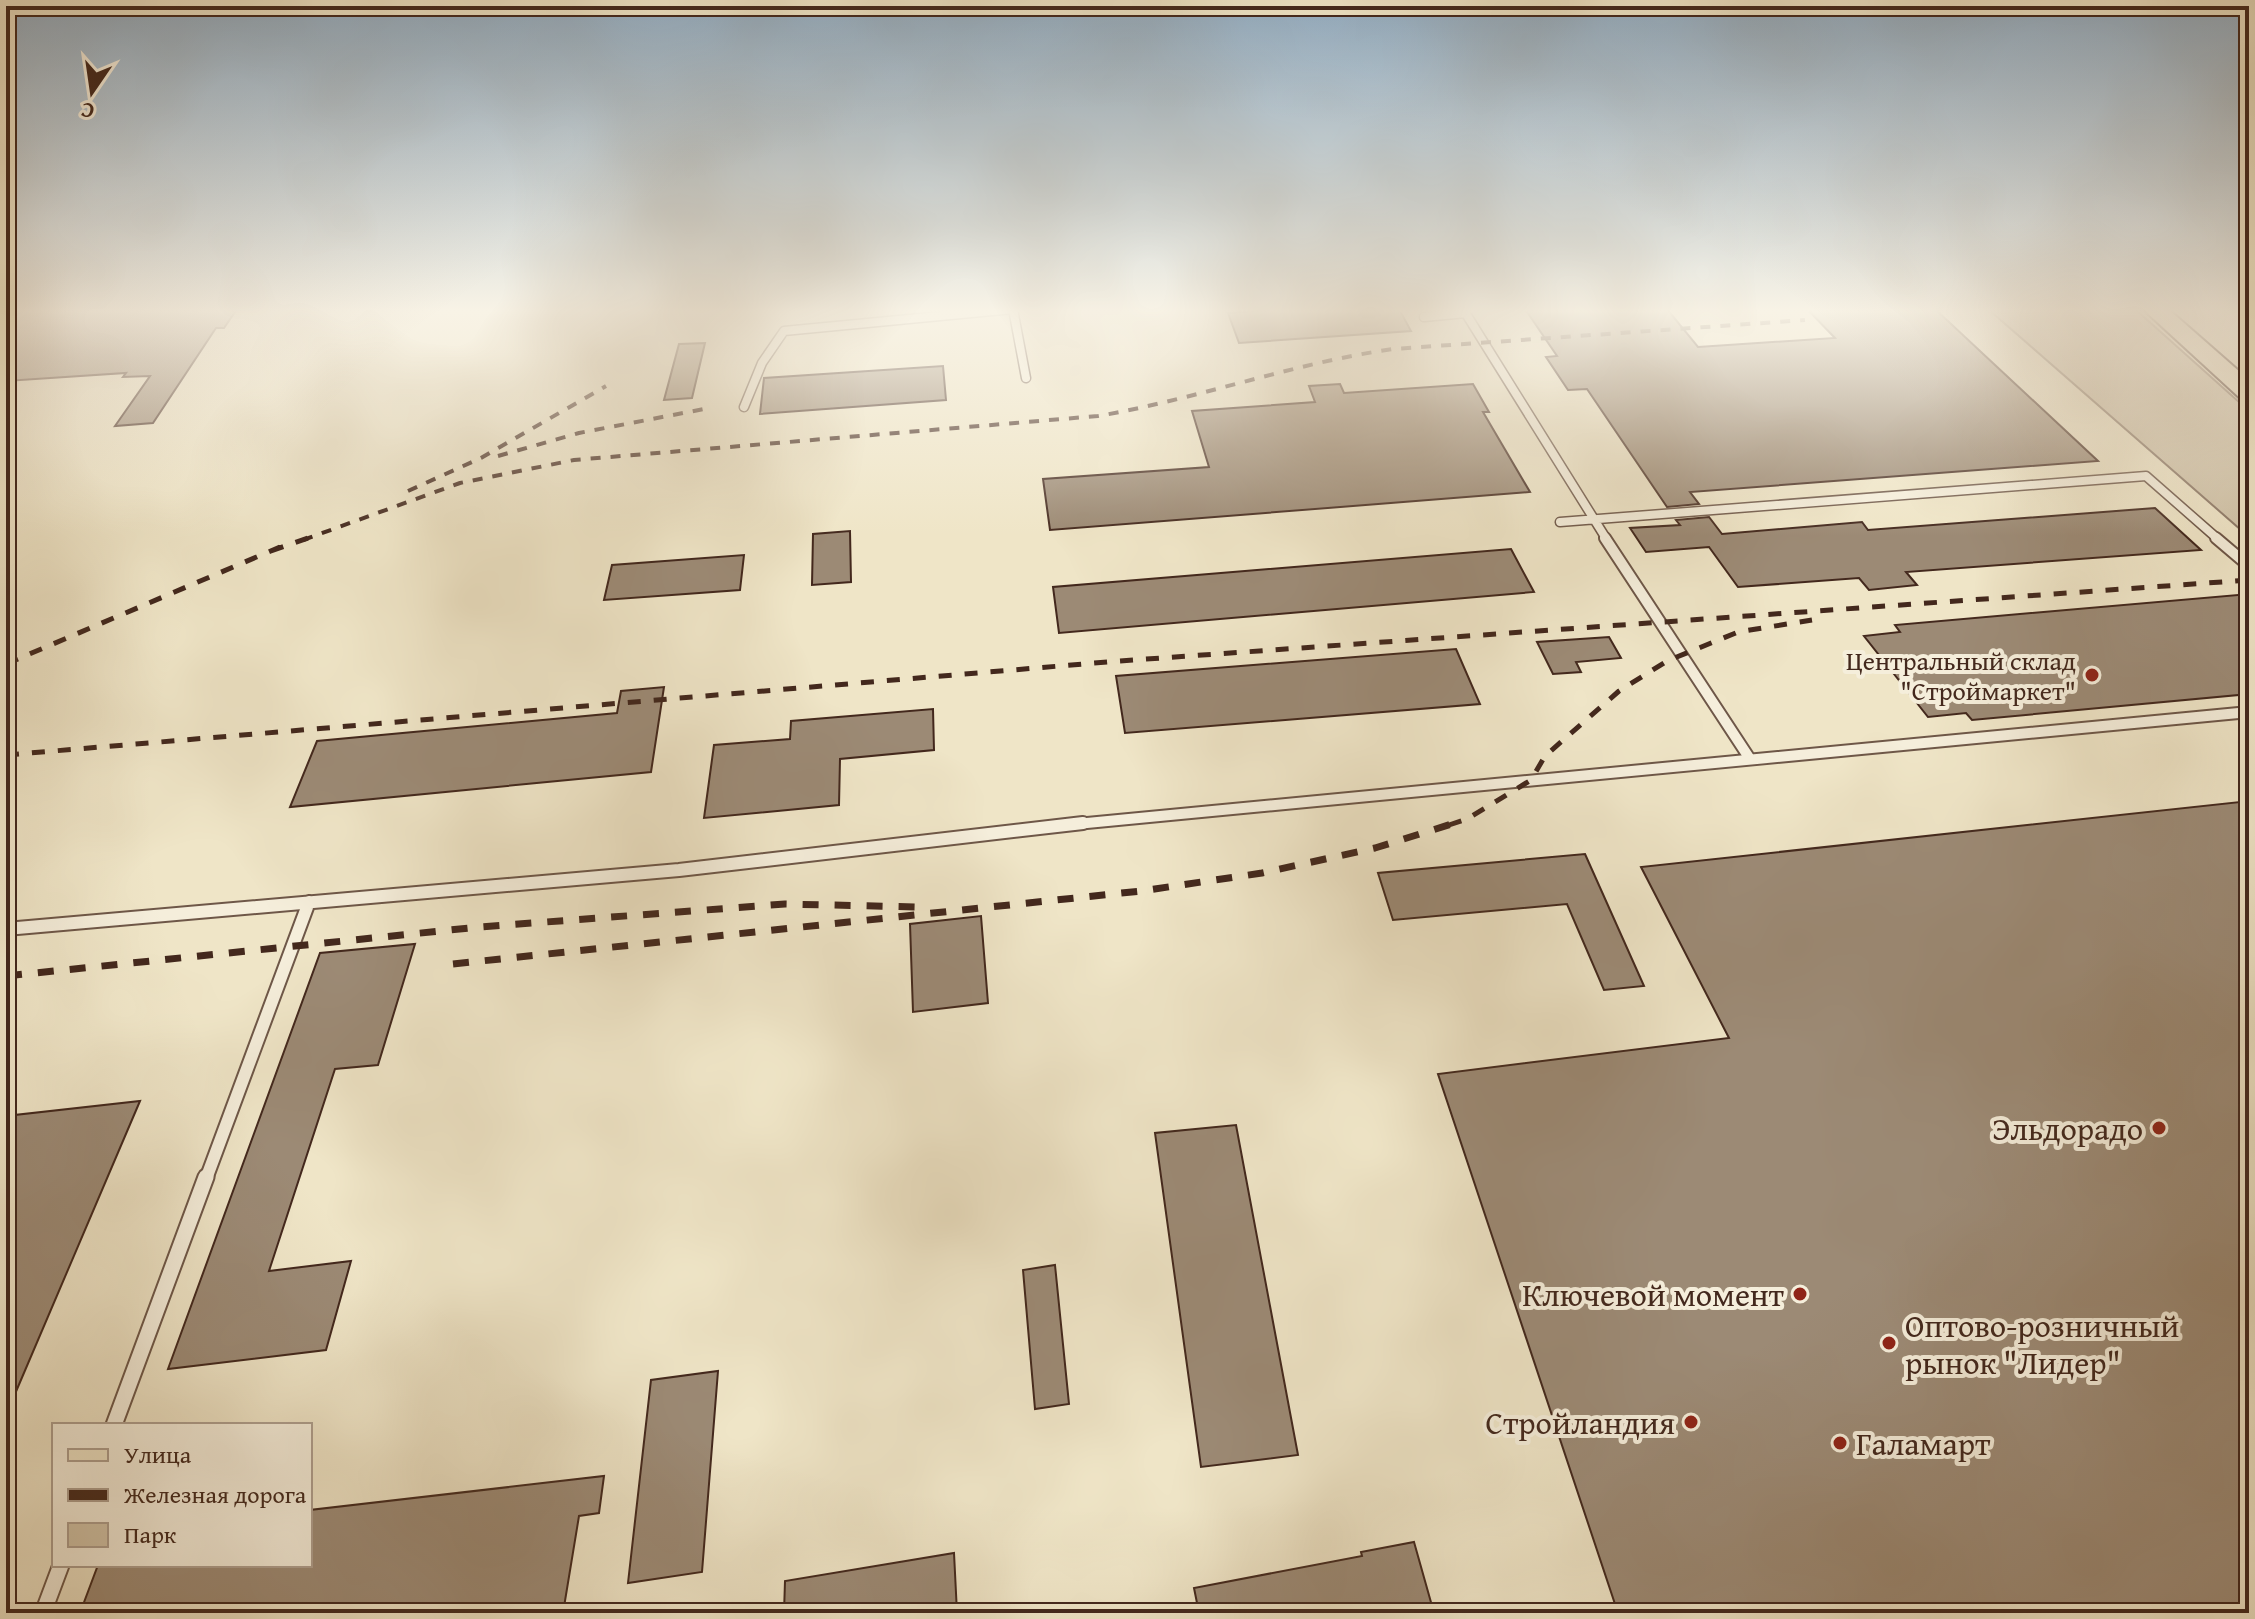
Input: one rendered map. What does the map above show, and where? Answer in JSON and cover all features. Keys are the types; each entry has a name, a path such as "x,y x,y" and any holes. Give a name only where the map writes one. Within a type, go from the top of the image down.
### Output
{"lane":[{"path":"744,407 753,385"},
{"path":"1510,385 1594,520 1750,759"},
{"path":"1560,522 2146,476 2249,566"},
{"path":"6,929 679,870 1089,822 2249,712"},
{"path":"115,1423 309,902"},
{"path":"43,1613 60,1567"}],"green space":[{"path":"2074,385 2219,385 2249,411 2249,537"}],"building":[{"path":"144,385 178,385 153,423 115,426"},
{"path":"668,385 695,385 692,398 664,400"},
{"path":"763,385 945,385 946,400 760,414"},
{"path":"1340,385 1344,393 1473,385 1489,412 1483,412 1530,492 1050,530 1043,479 1209,467 1192,411 1315,402 1309,386"},
{"path":"1564,385 2016,385 2098,461 1690,492 1699,504 1667,507 1587,389 1568,390"},
{"path":"2155,508 2201,550 1906,572 1917,585 1869,590 1859,578 1738,587 1709,547 1646,552 1630,528 1680,525 1676,520 1709,517 1722,534 1862,522 1868,530"},
{"path":"850,531 851,582 812,585 813,534"},
{"path":"1511,549 1534,592 1059,633 1053,587"},
{"path":"744,555 740,590 604,600 612,565"},
{"name":"Центральный склад \"Строймаркет\"","path":"2249,594 2249,694 1972,720 1966,713 1928,717 1864,636 1900,632 1895,625"},
{"path":"1609,637 1621,658 1576,662 1581,672 1553,674 1537,642"},
{"path":"1456,649 1480,704 1125,733 1116,676"},
{"path":"664,687 651,772 290,807 317,741 617,713 621,691"},
{"path":"933,709 934,750 840,759 839,805 704,818 714,745 790,739 791,721"},
{"name":"Оптово-розничный рынок \"Лидер\"","path":"2249,801 2249,1613 1618,1613 1438,1074 1729,1038 1641,867"},
{"path":"1585,854 1644,986 1604,990 1567,904 1393,920 1378,873"},
{"path":"981,916 988,1003 913,1012 910,924"},
{"path":"415,944 378,1065 335,1069 269,1271 351,1261 326,1350 168,1369 320,953"},
{"path":"140,1101 6,1415 6,1116"},
{"path":"1236,1125 1298,1455 1201,1467 1155,1133"},
{"path":"1055,1265 1069,1404 1035,1409 1023,1270"},
{"path":"718,1371 702,1572 628,1583 651,1380"},
{"path":"604,1476 599,1513 579,1516 563,1613 80,1613 97,1567 312,1567 312,1510"},
{"path":"1414,1542 1434,1613 1199,1613 1194,1588 1362,1556 1361,1552"},
{"path":"954,1553 957,1613 784,1613 785,1581"}],"railway":[{"path":"303,540 460,483 574,460 1098,416 1233,385"},
{"path":"408,491 481,458 606,386"},
{"path":"498,456 579,433 704,409"},
{"path":"271,551 308,538"},
{"path":"6,664 280,547"},
{"path":"6,755 1119,661 2249,580"},
{"path":"1455,823 1467,819 1531,780 1545,756 1619,691 1667,661 1738,632 1812,620"},
{"path":"453,964 1141,891 1262,873 1375,848 1455,823"},
{"path":"1449,825 1455,823"},
{"path":"6,976 479,927 785,904 919,907"}],"place":[{"name":"Центральный склад \"Строймаркет\"","path":"2092,675"},
{"name":"Эльдорадо","path":"2159,1128"},
{"name":"Ключевой момент","path":"1800,1294"},
{"name":"Оптово-розничный рынок \"Лидер\"","path":"1889,1343"},
{"name":"Стройландия","path":"1691,1422"},
{"name":"Галамарт","path":"1840,1443"}]}
